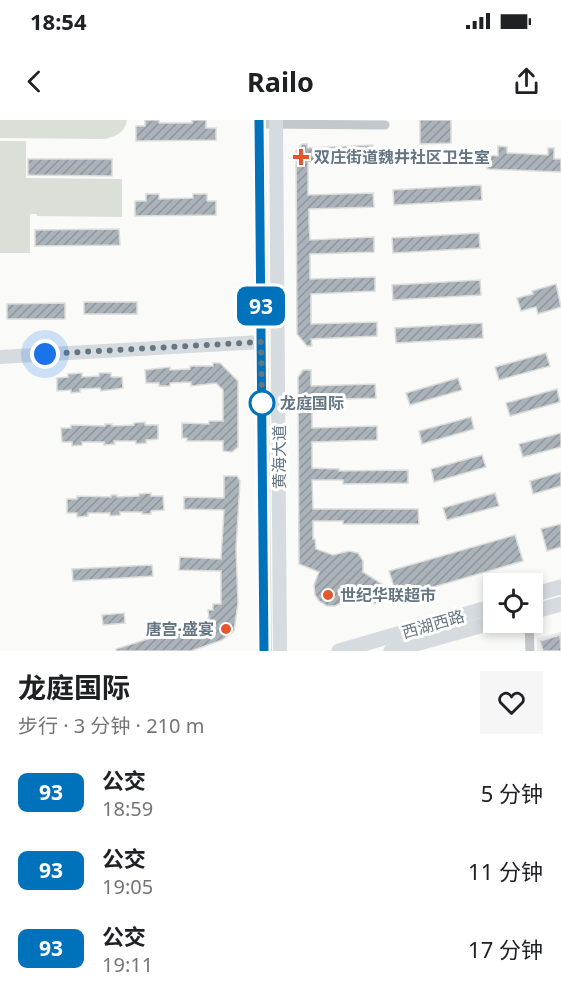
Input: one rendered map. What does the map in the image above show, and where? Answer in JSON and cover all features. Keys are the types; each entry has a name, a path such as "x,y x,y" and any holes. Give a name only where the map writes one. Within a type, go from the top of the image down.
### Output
{"main road":[{"path":"543,592 561,586"},
{"path":"543,609 561,604"},
{"name":"西湖西路","path":"339,651 483,609"},
{"name":"西湖西路","path":"391,651 483,625"}],"street":[{"path":"259,122 385,125"},
{"name":"黄海大道","path":"259,122 264,651"},
{"name":"黄海大道","path":"276,122 280,651"},
{"path":"0,357 261,342"},
{"path":"529,633 530,651"}],"shaded area":[{"path":"0,120 127,120 122,131 105,139 0,138"},
{"path":"0,141 26,141 26,178 122,179 122,217 30,214 30,253 0,253"},
{"path":"561,632 561,651 537,651 537,638"}],"building":[{"path":"145,120 159,120 159,123 192,123 192,120 206,120 206,128 216,128 216,140 136,141 136,126 145,126"},
{"path":"420,120 451,120 451,143 420,144"},
{"path":"302,144 307,144 307,148 373,145 374,160 308,162 308,195 373,193 374,207 309,209 310,240 374,237 374,252 310,254 310,279 375,277 375,291 311,294 311,324 377,322 377,336 311,339 312,346 307,346 297,334 296,151"},
{"path":"498,146 507,147 507,153 548,155 548,148 554,148 554,159 561,159 561,172 487,169 487,155 498,156"},
{"path":"28,159 112,159 112,176 28,175"},
{"path":"481,185 482,200 394,205 393,190"},
{"path":"146,194 159,194 159,199 193,198 193,194 207,194 207,201 216,201 216,215 135,216 135,201 146,201"},
{"path":"119,229 120,245 35,246 35,230"},
{"path":"479,233 480,248 393,253 392,238"},
{"path":"480,280 481,295 393,300 392,285"},
{"path":"556,284 561,307 538,314 536,307 521,311 517,298"},
{"path":"84,302 137,302 137,314 84,314"},
{"path":"65,303 65,319 7,319 7,304"},
{"path":"482,323 483,338 396,343 395,328"},
{"path":"546,353 550,366 499,380 495,367"},
{"path":"213,363 220,363 238,381 238,447 232,452 223,451 223,441 187,441 187,438 182,438 182,423 209,424 209,421 223,421 223,390 216,383 191,386 191,382 170,383 170,386 159,386 159,383 146,383 145,370 170,367 170,370 190,369 190,366 213,366"},
{"path":"303,370 311,370 311,386 375,384 376,398 312,400 312,428 377,426 377,440 312,442 312,468 339,469 339,471 408,470 408,483 343,484 343,480 312,480 313,509 418,509 419,524 343,524 343,521 313,521 313,539 315,539 316,549 333,555 349,551 358,553 363,561 363,572 396,593 389,571 515,535 523,561 375,604 355,592 349,599 335,606 327,606 319,601 315,595 314,585 319,572 299,564 298,377"},
{"path":"82,373 82,377 111,373 111,377 122,377 123,388 101,391 100,388 80,389 80,392 71,393 71,390 57,391 57,378"},
{"path":"458,378 462,390 410,405 406,393"},
{"path":"557,389 560,402 510,416 506,403"},
{"path":"471,417 474,429 422,444 419,431"},
{"path":"145,422 145,425 158,425 158,439 136,444 136,441 114,441 115,444 104,445 104,442 82,442 82,445 72,446 72,442 62,442 61,428 71,428 71,425 105,426 105,424 112,424 112,426"},
{"path":"561,433 561,447 523,457 519,444"},
{"path":"482,455 486,467 434,482 431,469"},
{"path":"561,472 561,486 533,494 530,481"},
{"path":"224,476 237,476 240,481 236,549 238,603 234,631 222,640 191,651 116,651 116,649 202,622 201,620 209,618 208,610 213,610 213,604 221,604 221,571 179,570 180,557 221,559 224,510 184,509 184,497 224,498"},
{"path":"151,493 151,496 163,496 164,510 151,511 151,514 120,512 120,515 110,516 110,513 88,513 88,516 77,517 77,513 67,513 67,499 77,499 77,496 111,497 111,495 117,495 117,497"},
{"path":"495,493 499,506 447,520 443,508"},
{"path":"561,524 561,547 547,551 541,529"},
{"path":"152,565 153,576 73,581 72,569"},
{"path":"124,613 125,623 103,625 102,615"},
{"path":"560,635 561,651 543,651 540,641"}],"bus line":[{"name":"93","path":"259,120 264,651"}],"place":[{"name":"双庄街道魏井社区卫生室","path":"301,157"},
{"name":"龙庭国际","path":"262,403"},
{"name":"世纪华联超市","path":"328,595"},
{"name":"唐宫·盛宴","path":"226,629"}],"route":[{"path":"45,354 261,342 262,403"}]}
